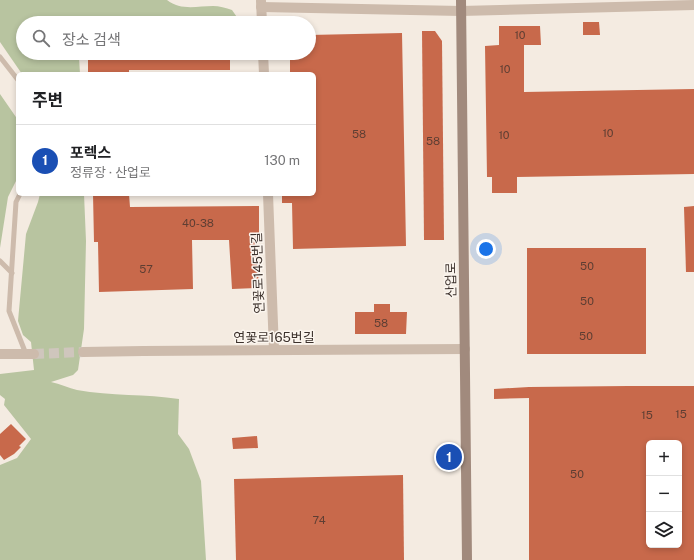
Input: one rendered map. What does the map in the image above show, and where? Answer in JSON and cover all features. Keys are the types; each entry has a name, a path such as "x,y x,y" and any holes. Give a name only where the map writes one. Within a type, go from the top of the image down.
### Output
{"street":[{"name":"산업로","path":"461,0 467,560"},
{"path":"262,16 261,3 462,11 694,5"},
{"path":"263,60 264,72"},
{"name":"연꽃로145번길","path":"268,196 274,350"},
{"name":"연꽃로165번길","path":"83,352 465,350"},
{"path":"0,354 30,354"}],"lane":[{"path":"0,57 16,77"},
{"path":"19,196 16,202 9,311 30,354"},
{"path":"0,261 12,273"}],"green space":[{"path":"0,0 167,0 183,7 222,7 232,10 236,16 16,16 16,60 79,60 80,72 21,72 0,42"},
{"path":"0,94 16,117 16,181 8,197 0,248"},
{"path":"40,196 84,196 86,241 84,329 78,370 73,375 51,382 77,390 90,392 179,399 178,434 189,449 201,481 206,560 0,560 0,465 17,458 31,439 4,405 5,399 0,395 0,374 34,370 31,342 23,335 18,321 26,234"}],"building":[{"path":"583,22 599,22 600,35 583,35"},
{"path":"499,26 540,26 541,45 524,45 524,92 694,89 694,174 517,177 517,193 492,193 492,177 487,177 485,46 499,45"},
{"path":"422,31 435,31 442,41 444,240 424,240"},
{"path":"402,33 406,246 293,249 292,203 282,203 282,196 316,196 316,72 290,72 290,60 316,60 316,35"},
{"path":"88,60 230,60 230,70 129,70 129,72 88,72"},
{"path":"93,196 129,196 130,207 259,206 259,240 256,240 259,288 232,289 229,240 192,240 193,289 99,292 98,242 94,242"},
{"path":"694,206 694,272 686,272 684,207"},
{"path":"527,248 646,248 646,354 527,354"},
{"path":"374,304 390,304 390,312 407,312 406,334 355,334 355,312 374,312"},
{"path":"694,386 694,560 529,560 529,398 494,399 494,389 529,387"},
{"path":"11,424 26,439 14,454 4,460 0,455 0,434"},
{"path":"257,436 258,448 233,449 232,438"},
{"path":"403,475 404,560 236,560 234,479"}],"tunnel":[{"path":"34,354 83,352"}],"place":[{"name":"포렉스","path":"449,457"}]}
